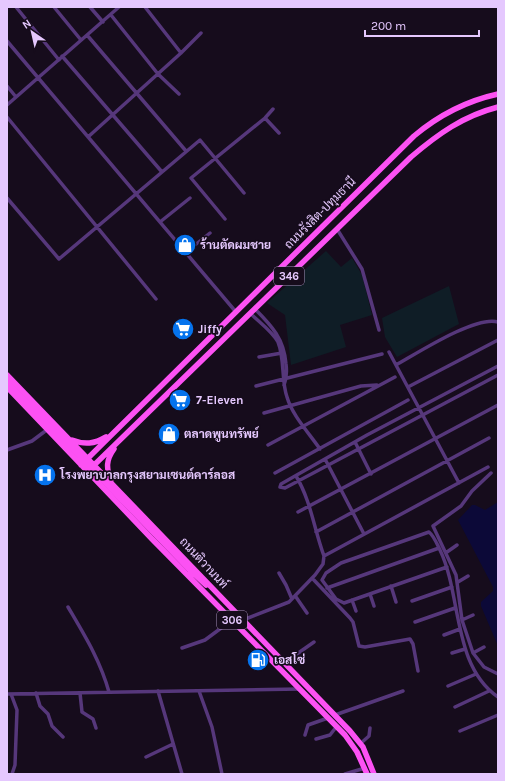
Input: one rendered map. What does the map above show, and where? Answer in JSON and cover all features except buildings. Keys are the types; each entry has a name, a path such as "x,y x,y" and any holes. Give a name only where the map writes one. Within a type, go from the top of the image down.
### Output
{"main road":[{"name":"ถนนรังสิต-ปทุมธานี","path":"81,464 424,127 456,107 498,94"},
{"name":"ถนนรังสิต-ปทุมธานี","path":"88,471 411,157 441,132 474,114 498,107"},
{"path":"270,278 278,286"},
{"name":"ถนนติวานนท์","path":"7,375 335,715 360,744 374,774"},
{"name":"306","path":"7,382 192,571 243,620"},
{"name":"ถนนติวานนท์","path":"7,387 121,506 337,726 357,752 367,774"},
{"path":"48,429 52,423 50,419"},
{"path":"70,439 86,444 93,443 121,426"},
{"name":"306","path":"113,484 108,471 107,461 111,453 127,433"},
{"path":"121,506 121,501 128,499"}],"street":[{"path":"16,7 59,60"},
{"path":"54,7 81,40"},
{"path":"90,7 102,22"},
{"path":"7,105 119,7"},
{"path":"145,7 181,53"},
{"path":"110,15 158,74 179,94"},
{"path":"88,137 201,33"},
{"path":"87,35 186,151"},
{"path":"7,41 236,312"},
{"path":"62,56 162,172"},
{"path":"7,86 16,97"},
{"path":"225,219 191,178 265,118 273,109"},
{"path":"7,117 156,299"},
{"path":"265,118 279,134"},
{"path":"7,198 59,259 200,140 244,193"},
{"path":"160,222 190,198"},
{"path":"337,229 362,269 379,330"},
{"path":"186,253 210,233"},
{"path":"252,311 277,334 283,353 284,385 287,398 291,407 320,449"},
{"path":"396,365 462,329 479,323 498,322"},
{"path":"408,387 498,340"},
{"path":"389,352 459,483"},
{"path":"259,357 283,353"},
{"path":"256,386 382,354"},
{"path":"498,366 355,442 281,484 280,487 285,488 299,481 498,375"},
{"path":"268,445 395,377"},
{"path":"264,413 291,407 361,386 378,385"},
{"path":"453,390 457,397"},
{"path":"275,473 408,400"},
{"path":"298,512 498,405"},
{"path":"386,425 390,433"},
{"path":"7,450 32,441 48,429"},
{"path":"316,532 489,438"},
{"path":"355,442 371,474"},
{"path":"325,460 364,534"},
{"path":"324,556 488,467"},
{"path":"491,473 472,491 457,510 434,524 434,529 447,552 458,582 462,620 473,653 484,667 498,674"},
{"path":"243,620 284,605 294,598 323,564 324,556 316,532 310,505 296,476"},
{"path":"447,567 341,603 322,582 322,577 335,566 419,534 429,532 447,567 465,649 476,674 489,691 498,697"},
{"path":"447,552 457,545"},
{"path":"327,588 438,548"},
{"path":"279,573 294,598 307,613"},
{"path":"458,582 468,576"},
{"path":"312,578 353,622 359,646 365,647 410,639 413,644 418,671"},
{"path":"391,586 396,602"},
{"path":"412,601 452,586"},
{"path":"370,594 374,606"},
{"path":"352,600 356,611"},
{"path":"68,607 97,655 109,692"},
{"path":"415,622 455,608"},
{"path":"462,620 473,615"},
{"path":"182,648 205,640 232,620"},
{"path":"444,635 460,629"},
{"path":"284,663 314,642"},
{"path":"473,653 484,647"},
{"path":"452,653 465,649"},
{"path":"448,686 476,674"},
{"path":"12,774 15,765 17,710 9,694 300,689"},
{"path":"158,691 182,774"},
{"path":"199,691 212,727 222,774"},
{"path":"335,715 403,691"},
{"path":"455,707 489,691"},
{"path":"36,693 40,706 48,714 52,726 63,737"},
{"path":"80,693 82,712 93,719 96,728"},
{"path":"460,731 498,715"},
{"path":"305,735 308,725 328,718"},
{"path":"316,739 330,735 337,726"},
{"path":"360,744 369,736 370,728"},
{"path":"146,757 173,744"},
{"path":"345,774 365,768"}],"shaded area":[{"path":"326,251 341,267 352,258 362,275 372,315 340,325 346,347 291,365 285,315 267,303"},
{"path":"449,286 459,324 397,357 385,337 382,318"},
{"path":"498,502 498,646 481,606 481,602 493,591 493,587 458,520 472,505 485,510"}],"place":[{"name":"ร้านตัดผมชาย","path":"185,245"},
{"name":"Jiffy","path":"183,329"},
{"name":"7-Eleven","path":"180,400"},
{"name":"ตลาดพูนทรัพย์","path":"169,434"},
{"name":"โรงพยาบาลกรุงสยามเซนต์คาร์ลอส","path":"45,475"},
{"name":"เอสโซ่","path":"258,660"}]}
